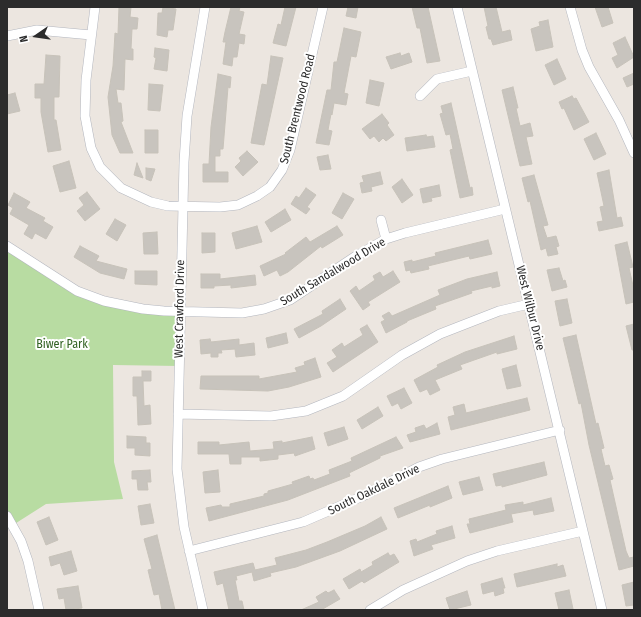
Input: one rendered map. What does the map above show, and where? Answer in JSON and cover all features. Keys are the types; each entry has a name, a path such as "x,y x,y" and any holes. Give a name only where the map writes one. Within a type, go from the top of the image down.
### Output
{"street":[{"name":"South Brentwood Road","path":"95,7 84,98 87,130 94,155 100,167 111,180 131,194 158,204 220,207 238,205 257,196 270,187 279,177 290,150 323,7"},
{"name":"West Crawford Drive","path":"203,610 180,506 178,480 178,414 182,206 187,116 205,7"},
{"name":"West Wilbur Drive","path":"456,7 504,209 560,430 602,610"},
{"path":"570,7 582,50 619,120 634,153"},
{"path":"7,36 37,30 91,35"},
{"path":"420,96 437,79 472,71"},
{"name":"South Sandalwood Drive","path":"7,246 85,295 135,308 180,312 242,313 278,306 301,294 350,259 386,239 504,209"},
{"path":"381,220 386,239"},
{"path":"178,414 271,416 306,411 343,396 407,352 440,334 499,311 529,304"},
{"name":"South Oakdale Drive","path":"189,551 303,522 364,496 419,467 442,459 560,430"},
{"path":"7,516 21,541 28,561 39,610"},
{"path":"370,610 408,587 467,561 497,552 584,531"}],"green space":[{"name":"Biwer Park","path":"7,246 85,295 180,312 179,366 113,365 114,462 123,499 46,504 13,525 7,516"}],"building":[{"path":"119,7 131,7 130,17 138,18 137,29 132,29 131,49 133,49 133,60 125,59 124,90 116,89 118,103 121,103 123,121 121,122 133,153 120,153 112,135 108,97 113,66 115,33 118,34"},
{"path":"163,7 176,9 173,30 168,30 167,37 157,35 158,13 162,13"},
{"path":"231,7 240,7 239,11 244,12 239,34 245,35 244,44 239,43 237,57 233,57 232,66 223,64 226,42 223,42"},
{"path":"285,7 296,7 286,46 273,43 278,24 281,25"},
{"path":"348,7 358,7 356,18 346,16"},
{"path":"412,7 428,7 440,61 427,63 420,28 417,28"},
{"path":"484,7 496,7 502,32 510,30 512,40 493,45 491,39 489,39 486,27 488,26"},
{"path":"595,7 608,7 613,23 602,27"},
{"path":"548,20 553,47 536,51 531,29 540,26 539,22"},
{"path":"344,28 361,32 356,57 351,56 344,93 348,94 346,105 334,103 328,130 332,131 329,145 316,143 327,90 331,90 334,62 337,62"},
{"path":"625,37 634,57 617,68 612,58 618,55 613,43"},
{"path":"155,48 169,50 167,71 154,69 156,58 154,57"},
{"path":"400,53 401,56 409,53 412,62 391,69 386,57"},
{"path":"46,55 60,56 59,97 54,97 54,120 56,120 61,150 48,152 41,112 41,98 35,98 35,84 44,84"},
{"path":"271,56 283,58 264,145 251,143 262,84 267,85"},
{"path":"557,59 566,79 554,85 545,65"},
{"path":"634,73 634,84 627,87 623,78"},
{"path":"218,74 231,77 230,88 228,87 223,149 220,149 220,156 215,156 215,172 228,172 228,182 203,182 203,164 209,164 211,127"},
{"path":"370,80 384,83 379,106 366,103"},
{"path":"149,84 163,85 160,111 148,110"},
{"path":"513,87 518,108 516,108 520,126 530,123 533,136 526,137 532,164 520,166 502,90"},
{"path":"15,93 20,111 7,114 7,95"},
{"path":"572,96 574,99 576,98 589,122 574,130 564,108 562,109 559,102"},
{"path":"451,103 470,188 472,187 473,195 460,198 450,150 453,149 450,134 446,135 440,114 443,113 441,106"},
{"path":"382,114 389,123 387,125 394,135 386,141 383,138 379,142 374,136 370,139 362,129"},
{"path":"145,130 158,130 158,153 145,153"},
{"path":"596,133 606,154 594,160 584,139"},
{"path":"426,135 427,137 433,136 435,147 407,151 405,138"},
{"path":"247,151 258,162 243,176 235,167 241,161 239,158"},
{"path":"328,155 331,169 320,170 317,157"},
{"path":"69,161 76,188 60,192 53,166"},
{"path":"137,163 143,178 134,175"},
{"path":"146,168 155,169 151,181 146,179"},
{"path":"609,170 617,218 621,217 623,226 599,231 597,222 603,221 600,207 604,206 597,173"},
{"path":"380,172 383,184 371,187 372,191 362,193 360,183 364,182 362,176"},
{"path":"534,175 548,225 543,226 547,238 556,236 559,246 556,247 558,254 548,256 546,248 541,250 530,201 528,202 522,178"},
{"path":"402,179 413,195 402,203 392,187"},
{"path":"439,185 441,196 431,198 432,201 423,203 420,189"},
{"path":"306,188 316,195 307,207 310,209 306,214 291,204 296,196 299,198"},
{"path":"87,192 100,209 85,221 77,211 84,205 79,198"},
{"path":"14,193 30,202 26,208 45,218 43,221 53,227 46,239 35,233 32,239 24,234 29,225 10,214 13,208 8,205"},
{"path":"343,193 354,199 342,219 332,213"},
{"path":"285,209 291,220 271,232 265,222"},
{"path":"115,219 126,225 117,241 106,234"},
{"path":"257,226 262,242 236,249 232,233"},
{"path":"337,226 343,235 322,248 321,246 288,272 280,276 277,270 264,276 260,266 286,254 285,253 306,237 310,242"},
{"path":"157,232 158,254 144,254 143,233"},
{"path":"202,233 215,233 215,252 202,253"},
{"path":"488,240 492,254 470,259 469,256 428,266 429,269 411,273 410,270 406,271 404,262 412,260 412,262 436,256 435,253"},
{"path":"627,242 633,267 629,268 634,290 634,302 626,304 615,245"},
{"path":"80,246 99,256 96,261 127,269 124,279 100,273 74,257"},
{"path":"559,268 563,281 565,280 567,287 552,291 547,270"},
{"path":"135,271 157,271 157,285 135,284"},
{"path":"393,271 400,282 368,302 370,305 363,310 350,291 356,286 359,291 375,280 373,276 380,272 383,277"},
{"path":"497,272 500,286 492,288 492,286 471,291 472,293 435,306 436,309 407,321 386,333 381,322 385,320 382,316 389,312 392,316 440,295 438,290 467,279"},
{"path":"201,274 220,274 220,279 255,275 256,285 231,288 231,285 214,286 214,288 201,288"},
{"path":"340,299 346,309 321,326 299,338 294,329 323,314 322,311"},
{"path":"567,299 572,323 560,326 555,301"},
{"path":"634,324 634,350 632,350 626,326"},
{"path":"367,325 378,342 333,372 327,363 337,357 332,350 342,343 344,347 363,335 360,329"},
{"path":"286,333 288,343 268,348 266,338"},
{"path":"576,335 596,424 598,423 604,448 601,449 605,466 609,465 613,479 610,480 626,551 629,558 634,557 634,566 619,570 589,445 581,403 579,404 563,338"},
{"path":"514,336 517,349 497,354 497,352 460,365 462,369 435,380 440,390 430,395 427,389 420,392 414,380 438,367 437,365 465,352"},
{"path":"210,339 211,342 239,339 239,345 254,343 255,355 236,357 235,349 221,350 222,353 218,353 218,357 211,357 211,353 201,354 200,340"},
{"path":"315,358 321,377 289,387 268,391 200,389 201,376 259,376 259,379 297,372 295,368 305,365 304,362"},
{"path":"516,365 521,386 507,389 502,369"},
{"path":"142,371 151,371 151,381 143,381 144,406 150,405 151,424 138,425 137,396 133,396 133,377 142,377"},
{"path":"404,388 412,403 401,409 398,403 392,406 387,396"},
{"path":"527,398 530,410 451,430 448,417 455,415 453,407 464,404 466,413"},
{"path":"378,407 383,416 362,429 357,420"},
{"path":"437,423 440,434 410,442 407,435 416,432 415,428 424,425 426,429"},
{"path":"344,427 348,439 328,446 324,433"},
{"path":"127,436 146,437 146,443 150,443 150,456 135,455 135,448 127,448"},
{"path":"312,437 315,449 295,456 294,453 278,455 278,459 260,461 260,457 241,457 241,464 230,464 229,454 198,454 198,442 219,442 219,445 249,442 250,451 274,449 273,442 282,441 282,443"},
{"path":"396,437 403,448 380,456 380,458 349,473 350,476 288,500 209,521 206,508 221,505 222,507 230,507 230,504 264,496 264,494 268,493 268,491 293,484 292,482 309,476 310,479 313,478 314,480 330,474 329,470 352,461 351,458"},
{"path":"544,462 547,475 502,487 502,485 496,486 493,474"},
{"path":"150,470 151,482 147,482 148,490 138,490 137,479 132,479 132,471"},
{"path":"218,470 220,492 205,493 203,472"},
{"path":"479,477 483,490 463,495 459,482"},
{"path":"448,486 452,498 398,518 394,508"},
{"path":"551,498 554,511 534,515 533,510 511,514 513,522 470,533 467,524 470,524 469,519 506,510 505,505 523,502 523,505"},
{"path":"150,504 154,523 141,525 138,506"},
{"path":"49,517 58,540 46,545 37,522"},
{"path":"381,517 387,529 340,551 296,567 270,573 271,576 254,581 252,572 236,576 237,580 235,580 239,601 242,601 244,610 229,610 223,583 217,585 214,572 253,563 255,570 277,565 275,558 306,550 327,542 365,526"},
{"path":"452,526 455,538 431,545 433,549 414,556 410,541 416,539 417,542 437,534 436,531"},
{"path":"157,535 175,610 162,610 159,594 154,595 148,570 152,569 144,539"},
{"path":"71,551 77,571 64,575 60,563 51,566 49,557"},
{"path":"388,553 390,556 394,554 399,562 364,583 362,581 349,589 343,579 360,569 361,572 373,565 372,562"},
{"path":"557,564 557,567 563,565 566,576 517,587 514,574"},
{"path":"502,578 505,588 503,588 504,593 495,596 494,591 483,594 481,584"},
{"path":"634,582 634,605 626,606 622,585"},
{"path":"78,586 82,608 66,610 64,598 59,599 57,589"},
{"path":"334,590 340,599 321,610 301,610 319,602 316,597 326,591 328,593"},
{"path":"569,590 573,609 559,610 555,593"},
{"path":"467,591 471,605 450,610 446,598"}]}
